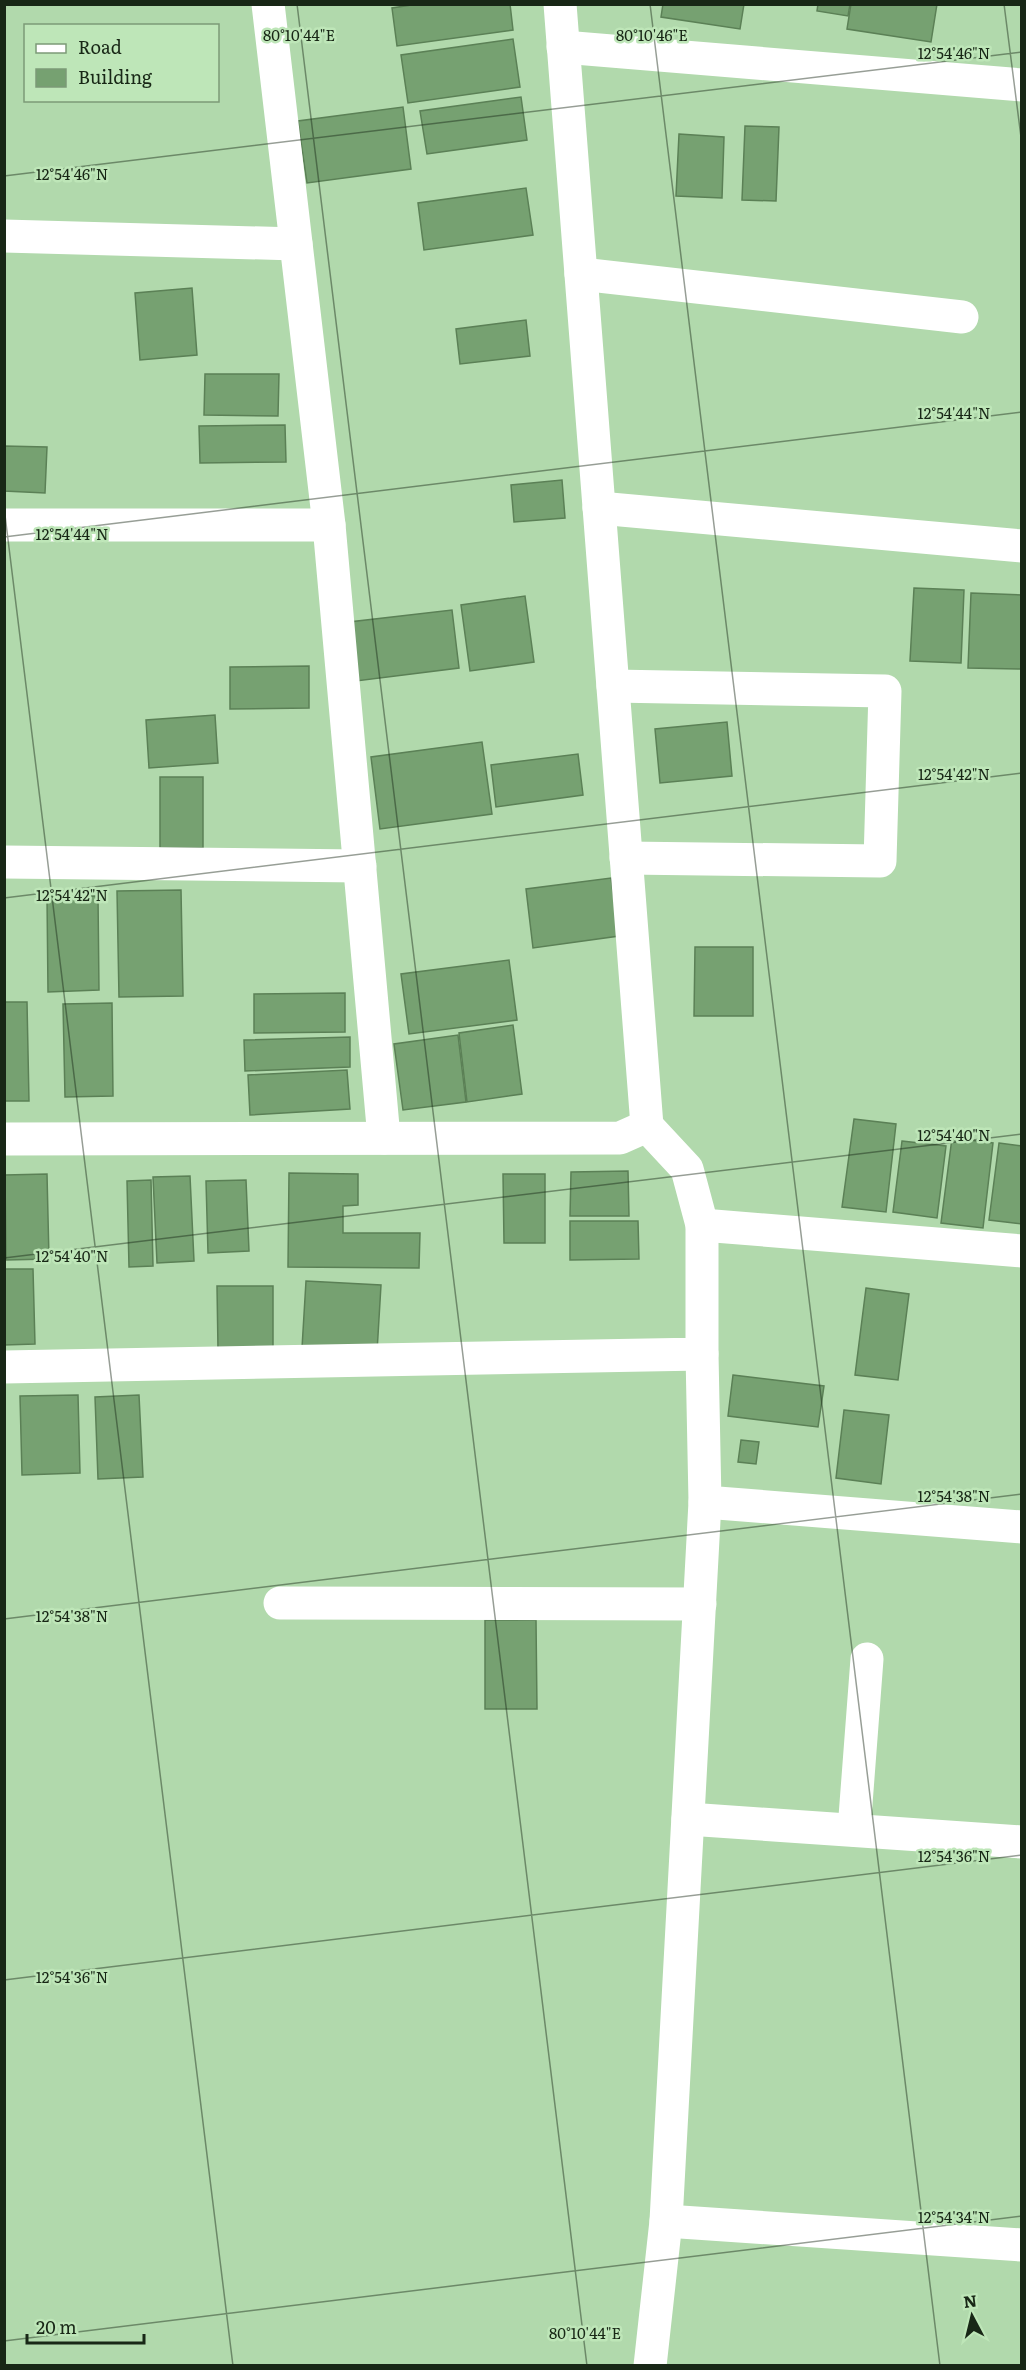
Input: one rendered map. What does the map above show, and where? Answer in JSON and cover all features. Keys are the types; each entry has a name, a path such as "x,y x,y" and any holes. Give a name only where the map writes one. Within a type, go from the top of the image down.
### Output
{"street":[{"path":"268,4 329,525 384,1138"},
{"path":"560,4 647,1126 687,1169 702,1226 705,1502 666,2221 650,2366"},
{"path":"563,47 1022,85"},
{"path":"4,236 296,244"},
{"path":"581,274 962,317"},
{"path":"599,508 1022,546"},
{"path":"4,525 329,525"},
{"path":"613,686 885,691 880,861 626,858"},
{"path":"4,862 360,866"},
{"path":"4,1139 620,1138 647,1126"},
{"path":"702,1226 1022,1251"},
{"path":"4,1367 702,1354"},
{"path":"705,1502 1022,1527"},
{"path":"280,1603 700,1604"},
{"path":"854,1830 867,1659"},
{"path":"688,1819 1022,1842"},
{"path":"666,2221 1022,2246"}],"building":[{"path":"418,4 510,4 513,30 397,46 392,8"},
{"path":"663,4 744,4 740,29 661,17"},
{"path":"818,4 850,4 848,16 817,11"},
{"path":"851,4 937,4 931,42 847,29"},
{"path":"513,39 520,87 408,103 401,55"},
{"path":"521,97 527,140 427,154 420,111"},
{"path":"403,107 411,169 307,183 298,121"},
{"path":"745,126 779,127 776,201 742,200"},
{"path":"679,134 724,137 722,198 676,196"},
{"path":"526,188 533,235 424,250 418,203"},
{"path":"192,288 197,355 140,360 135,293"},
{"path":"526,320 530,356 460,364 456,329"},
{"path":"205,374 279,374 278,416 204,415"},
{"path":"285,425 286,462 200,463 199,426"},
{"path":"4,446 47,447 45,493 4,491"},
{"path":"562,480 565,518 514,522 511,485"},
{"path":"914,588 964,590 961,663 910,661"},
{"path":"971,593 1022,595 1022,669 968,668"},
{"path":"525,596 534,662 470,671 461,605"},
{"path":"452,610 459,668 356,681 349,622"},
{"path":"309,666 309,708 230,709 230,667"},
{"path":"215,715 218,763 149,768 146,720"},
{"path":"727,722 732,776 660,783 655,729"},
{"path":"482,742 492,814 380,829 371,757"},
{"path":"578,754 583,795 496,807 491,765"},
{"path":"160,777 203,777 203,848 160,848"},
{"path":"611,878 619,936 533,948 526,889"},
{"path":"181,890 183,996 119,997 117,891"},
{"path":"98,896 99,990 48,992 47,897"},
{"path":"695,947 753,947 753,1016 694,1016"},
{"path":"509,960 517,1020 409,1034 401,974"},
{"path":"345,993 345,1032 254,1033 254,994"},
{"path":"4,1002 27,1002 29,1101 4,1101"},
{"path":"112,1003 113,1096 65,1097 63,1004"},
{"path":"513,1025 522,1094 467,1102 459,1033"},
{"path":"458,1035 466,1102 403,1110 394,1044"},
{"path":"350,1037 350,1067 245,1071 244,1040"},
{"path":"347,1070 350,1109 250,1115 248,1075"},
{"path":"854,1119 896,1124 886,1212 842,1207"},
{"path":"952,1138 993,1143 983,1228 941,1223"},
{"path":"902,1141 946,1146 937,1218 893,1212"},
{"path":"999,1143 1022,1146 1022,1224 989,1220"},
{"path":"628,1171 629,1216 570,1216 571,1172"},
{"path":"289,1173 358,1174 358,1205 343,1206 343,1233 420,1233 419,1268 288,1267"},
{"path":"47,1174 49,1259 6,1260 5,1175"},
{"path":"503,1174 545,1174 545,1243 504,1243"},
{"path":"190,1176 194,1261 157,1263 153,1177"},
{"path":"151,1180 153,1266 129,1267 127,1181"},
{"path":"246,1180 249,1251 208,1253 206,1181"},
{"path":"570,1221 638,1221 639,1259 570,1260"},
{"path":"4,1269 33,1269 35,1344 4,1345"},
{"path":"306,1281 381,1285 377,1352 302,1348"},
{"path":"217,1286 273,1286 273,1348 218,1349"},
{"path":"866,1288 909,1294 898,1380 855,1375"},
{"path":"733,1375 824,1386 818,1427 728,1416"},
{"path":"78,1395 80,1473 22,1475 20,1396"},
{"path":"139,1395 143,1477 98,1479 95,1397"},
{"path":"844,1410 889,1415 881,1484 836,1478"},
{"path":"741,1440 759,1442 756,1464 738,1462"},
{"path":"485,1620 536,1620 537,1709 485,1709"}]}
